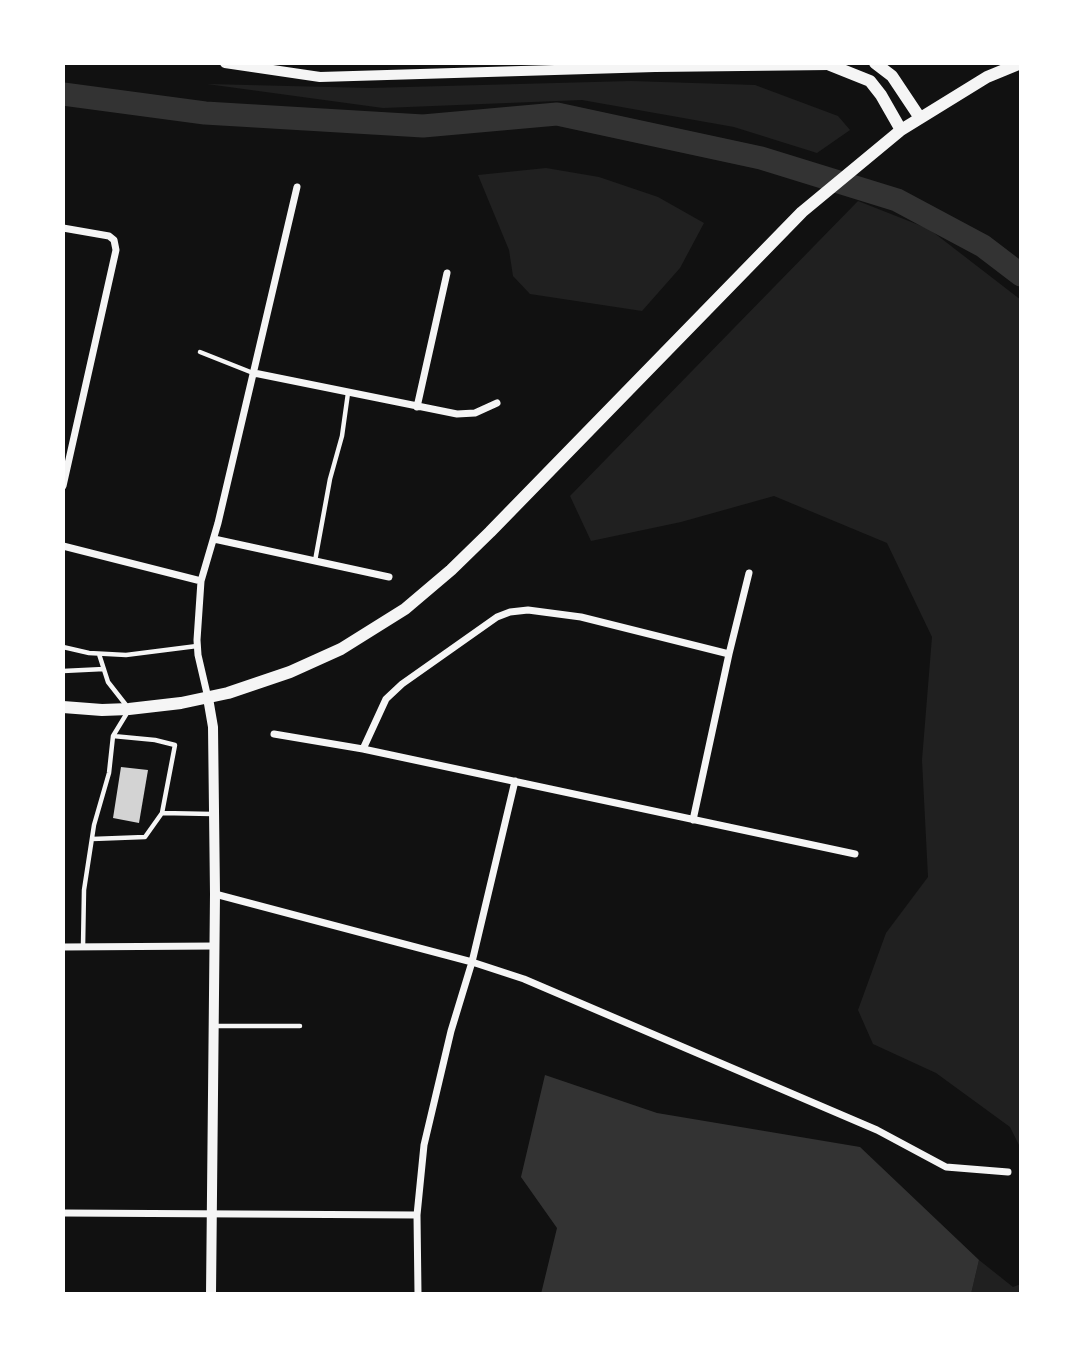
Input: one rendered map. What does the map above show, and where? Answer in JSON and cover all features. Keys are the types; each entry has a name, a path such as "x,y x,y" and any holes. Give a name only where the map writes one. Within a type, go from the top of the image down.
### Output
{"main road":[{"path":"875,63 892,76 920,118"},
{"path":"63,707 129,709 208,698 290,672 341,649 405,609 431,588 490,531 802,212 901,130 987,77 1021,63"},
{"path":"834,64 870,81 901,130"}],"street":[{"path":"225,63 320,77 834,64"},
{"path":"212,1294 215,946 213,727 197,646 198,603 201,581 214,539 297,187"},
{"path":"63,228 109,236 114,240 116,250 63,486"},
{"path":"417,407 447,273"},
{"path":"254,373 457,414 475,413 497,403"},
{"path":"214,539 389,577"},
{"path":"63,546 201,581"},
{"path":"693,820 749,573"},
{"path":"363,749 386,699 412,677 497,617 510,611 528,610 581,617 729,654"},
{"path":"274,734 363,749 855,854"},
{"path":"418,1294 417,1215 425,1145 451,1031 472,962 515,781"},
{"path":"215,894 472,962 524,979 877,1130 946,1167 1008,1172"},
{"path":"63,947 215,946"},
{"path":"63,1213 417,1215"}],"lane":[{"path":"200,352 254,373"},
{"path":"315,561 330,479 342,436 348,393"},
{"path":"63,647 99,654 126,655 197,646"},
{"path":"83,947 84,890 92,838 109,773 113,736 129,709 108,682 99,654"},
{"path":"63,671 104,669"},
{"path":"92,838 145,836 162,813 175,745 113,736"},
{"path":"162,813 214,814"},
{"path":"214,1026 300,1026"}],"shaded area":[{"path":"631,81 755,85 838,116 850,130 817,153 734,127 582,100 383,108 207,84 370,88"},
{"path":"546,168 599,177 658,197 704,223 680,268 642,311 530,294 513,276 509,250 478,175"},
{"path":"858,201 929,229 1021,300 1021,1149 1010,1127 936,1073 873,1044 858,1010 886,933 928,877 922,760 932,637 887,543 774,496 681,522 591,541 570,496"},
{"path":"545,1075 657,1113 860,1147 979,1260 971,1294 541,1294 557,1228 521,1177"},
{"path":"979,1260 1013,1287 1021,1284 1021,1294 971,1294"}],"building":[{"path":"121,767 148,770 139,823 113,818"}],"waterway":[{"path":"63,94 205,113 423,126 557,114 761,158 897,200 983,246 1021,275"}]}
